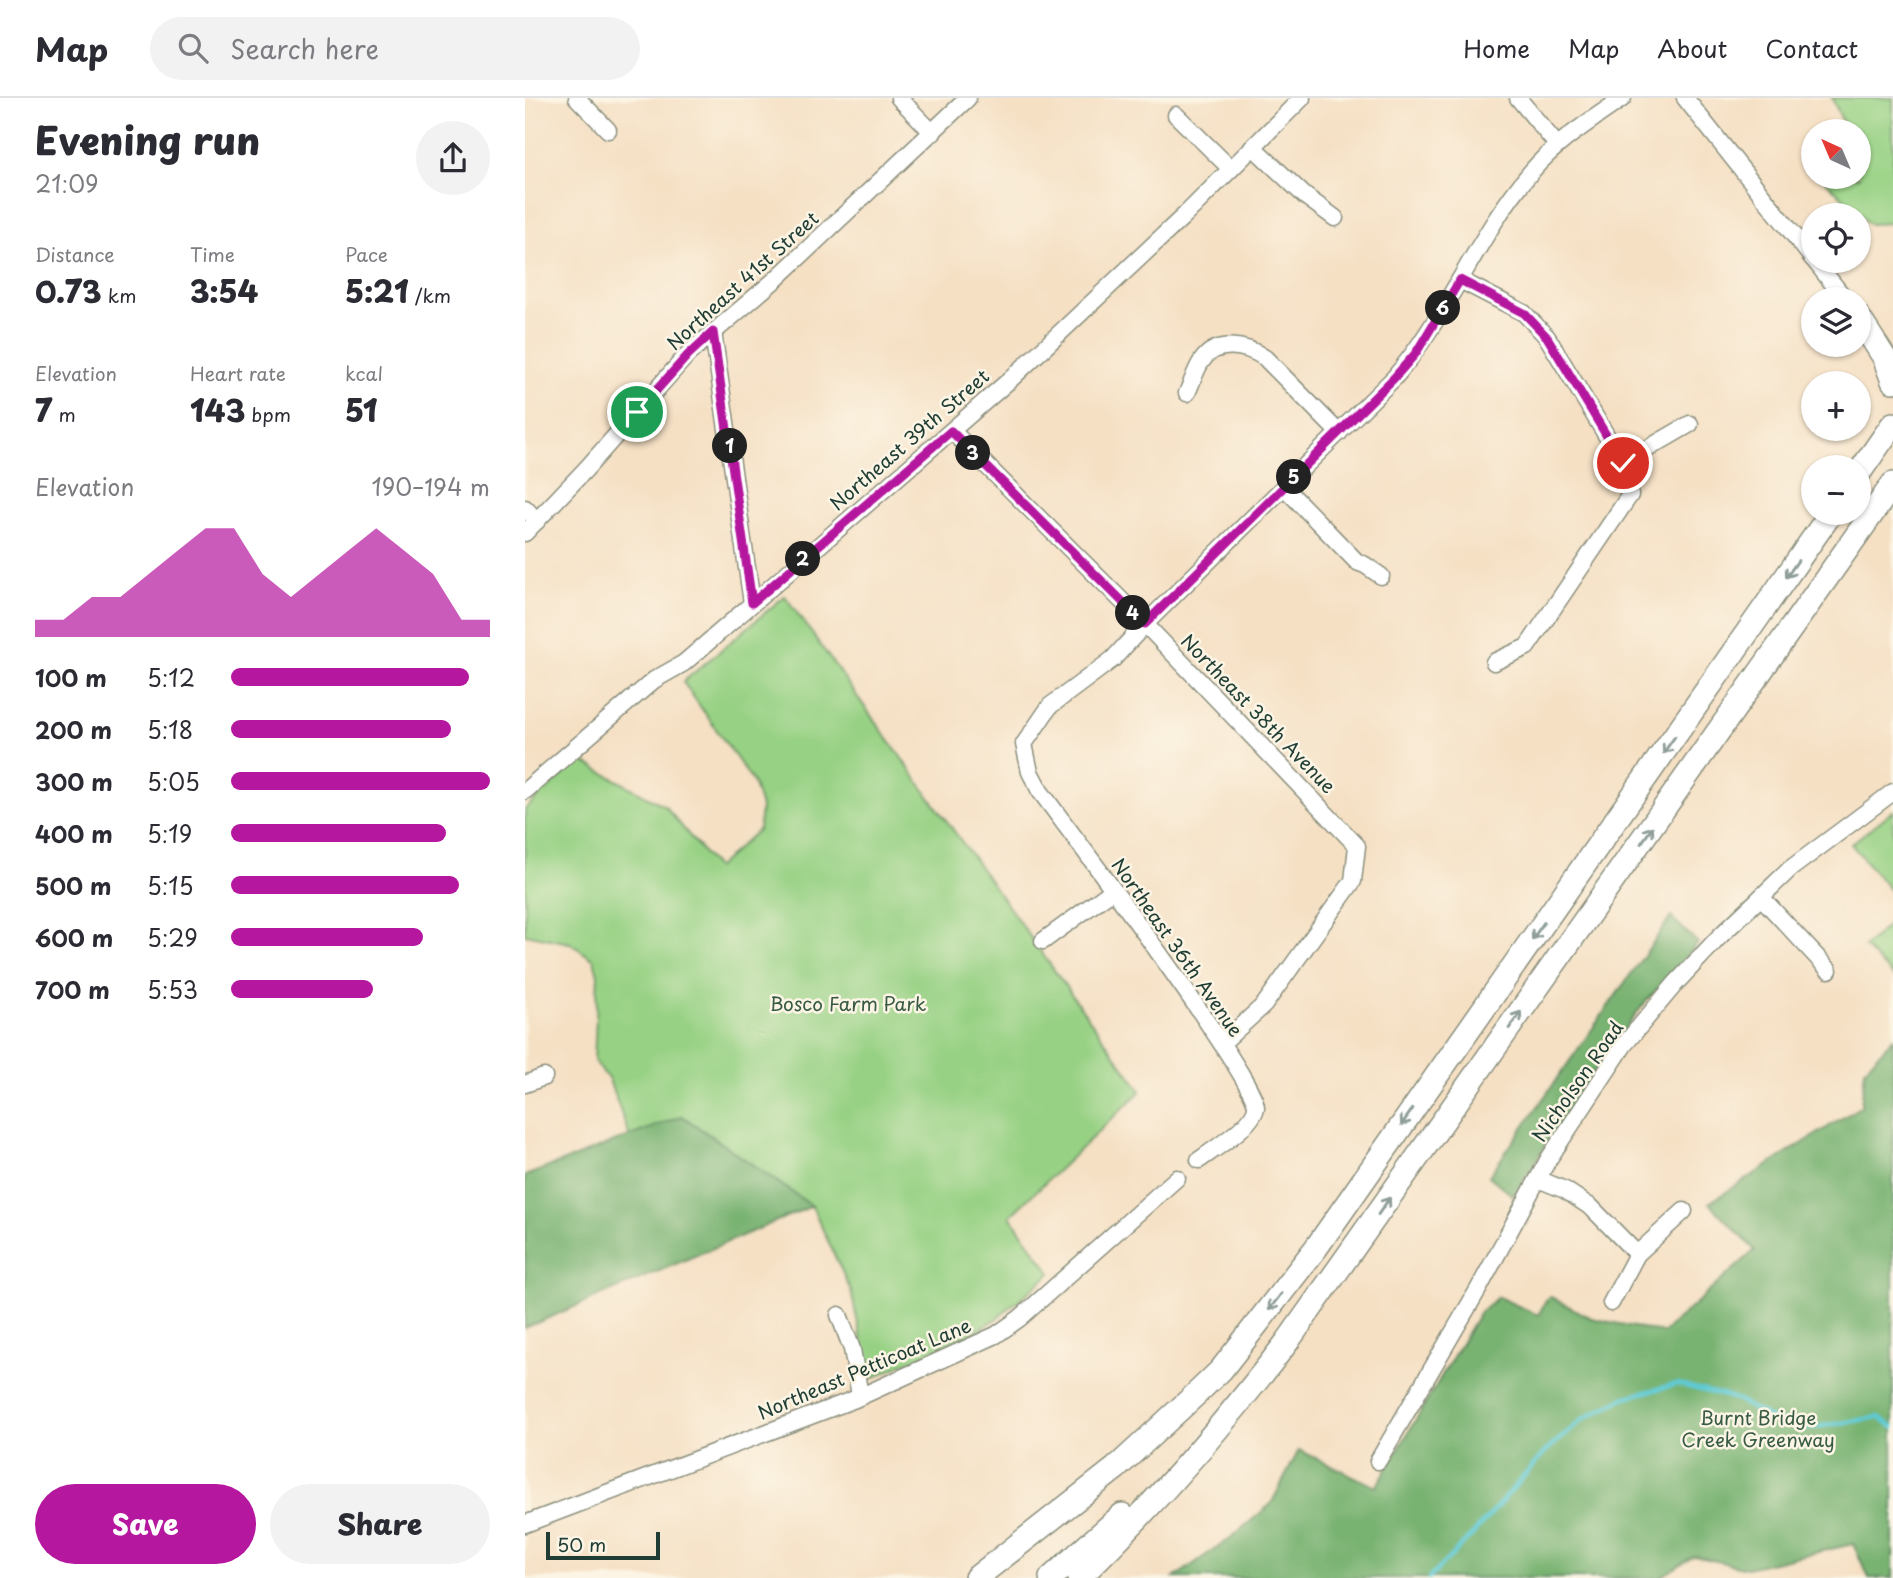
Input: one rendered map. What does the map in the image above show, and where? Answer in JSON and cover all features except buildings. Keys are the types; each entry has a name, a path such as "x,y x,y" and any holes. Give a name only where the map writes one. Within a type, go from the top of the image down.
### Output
{"highway":[{"path":"1871,324 1893,338"},
{"path":"1871,336 1884,357 1893,382"},
{"path":"1871,455 1888,430 1893,409"},
{"path":"1079,1578 1173,1482 1238,1407 1344,1262 1891,488"},
{"path":"976,1578 1116,1468 1221,1370 1316,1248 1823,525"},
{"path":"1051,1578 1172,1468 1234,1403 1344,1262"},
{"path":"1002,1578 1125,1472 1195,1395"}],"street":[{"path":"899,98 933,132"},
{"name":"Northeast 41st Street","path":"525,533 688,355 776,279 968,98"},
{"name":"Northeast 39th Street","path":"525,791 654,680 684,663 951,431 1138,259 1302,98"},
{"path":"1518,98 1557,145"},
{"path":"1145,624 1394,378 1416,353 1503,210 1531,172 1557,145 1623,98"},
{"path":"1685,98 1801,244"},
{"path":"587,101 608,130"},
{"path":"1177,115 1231,169"},
{"path":"1253,147 1305,196 1335,218"},
{"path":"1824,273 1835,287"},
{"path":"1460,280 1524,313 1547,337 1623,463 1630,495 1527,647 1494,662"},
{"path":"713,332 752,603"},
{"path":"1187,393 1202,360 1215,350 1230,346 1243,347 1265,358 1339,433"},
{"path":"1623,463 1690,424"},
{"name":"Northeast 38th Avenue","path":"951,431 1145,624 1357,846 1353,881 1264,1005 1222,1043"},
{"path":"1284,487 1357,562 1381,576"},
{"path":"525,508 537,521"},
{"name":"Northeast 36th Avenue","path":"1145,624 1113,659 1050,706 1024,744 1030,772 1040,791 1222,1043 1257,1103 1254,1115 1243,1127 1199,1160"},
{"name":"Nicholson Road","path":"1378,1461 1479,1288 1548,1160 1625,1045 1676,983 1720,936 1790,869 1893,792"},
{"path":"1043,941 1113,890"},
{"path":"1761,897 1829,970"},
{"path":"525,1084 544,1077"},
{"name":"Northeast Petticoat Lane","path":"525,1524 860,1396 996,1335 1020,1318 1178,1178"},
{"path":"1538,1179 1565,1190 1592,1208 1637,1254"},
{"path":"1611,1303 1637,1254 1684,1211"},
{"path":"839,1315 852,1349 860,1396"}],"green space":[{"path":"1832,98 1893,98 1893,223 1871,224 1871,203 1848,203 1834,189 1871,189 1871,119 1842,119"},
{"name":"Bosco Farm Park","path":"785,596 1141,1091 1010,1216 1051,1273 996,1319 973,1333 870,1379 851,1291 812,1206 682,1116 630,1137 609,1080 594,1061 598,975 594,960 570,943 525,934 525,809 580,760 665,806 716,868 759,829 761,807 753,782 683,682"},
{"path":"1893,811 1893,894 1851,844"},
{"path":"1671,917 1698,943 1643,1005 1595,1070 1513,1196 1489,1176"},
{"path":"1893,921 1893,976 1864,947"},
{"name":"Burnt Bridge Creek Greenway","path":"1893,1038 1893,1578 1869,1578 1853,1544 1747,1568 1694,1556 1659,1578 1174,1578 1233,1536 1271,1504 1299,1450 1376,1487 1479,1313 1498,1297 1538,1315 1549,1296 1591,1318 1663,1333 1755,1250 1709,1203 1861,1106 1865,1069"},
{"path":"682,1116 812,1206 525,1328 525,1176"}],"waterway":[{"path":"1429,1578 1474,1533 1545,1452 1583,1419 1626,1397 1677,1384 1733,1398 1775,1421 1804,1429 1879,1417 1893,1427"}],"route":[{"path":"637,412 688,355 713,332 752,603 951,431 1145,624 1394,378 1416,353 1460,280 1524,313 1547,337 1623,463"}]}
